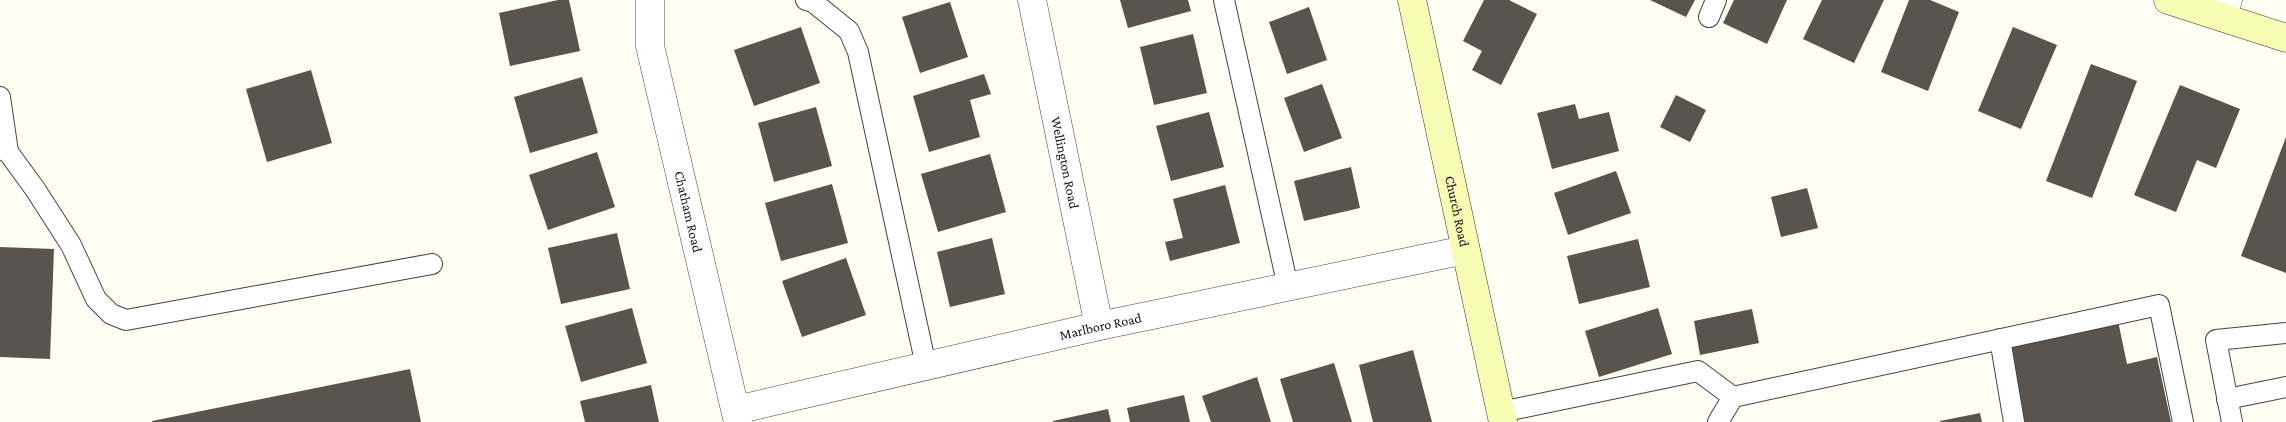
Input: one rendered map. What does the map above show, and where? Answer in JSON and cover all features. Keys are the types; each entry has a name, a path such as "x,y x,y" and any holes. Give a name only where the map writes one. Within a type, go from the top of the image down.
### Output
{"street":[{"name":"Chatham Road","path":"650,0 650,46 737,416"},
{"name":"Wellington Road","path":"1032,0 1099,326"},
{"name":"Church Road","path":"1412,0 1502,417"},
{"path":"2168,0 2225,8 2286,38"},
{"name":"Marlboro Road","path":"737,416 926,366 1099,326 1465,250"}],"lane":[{"path":"806,0 813,2 849,31 858,52 926,366"},
{"path":"1224,0 1288,287"},
{"path":"0,97 4,151 71,246 96,299 111,314 126,320 432,264"},
{"path":"1718,422 1733,397 2159,305 2183,422"},
{"path":"2232,422 2216,340 2286,333"},
{"path":"2000,339 2014,422"},
{"path":"1502,417 1698,371 1733,397"},
{"path":"2227,398 2286,387"}],"building":[{"path":"558,0 569,0 580,51 510,66 499,13"},
{"path":"1120,0 1188,0 1191,11 1128,28"},
{"path":"1484,0 1509,0 1537,14 1501,85 1472,70 1482,51 1463,41"},
{"path":"1650,0 1695,0 1686,17"},
{"path":"1734,0 1787,0 1767,44 1723,23"},
{"path":"1822,0 1884,0 1854,63 1803,39"},
{"path":"1909,0 1930,0 1959,12 1928,91 1881,72"},
{"path":"950,2 968,57 920,73 902,17"},
{"path":"1309,7 1327,60 1287,74 1269,22"},
{"path":"801,27 820,83 754,106 734,50"},
{"path":"2013,27 2057,45 2021,129 1978,111"},
{"path":"1193,34 1207,93 1154,105 1140,47"},
{"path":"2091,64 2137,81 2092,198 2046,181"},
{"path":"311,70 332,143 267,162 246,89"},
{"path":"984,74 991,94 970,100 980,137 929,152 913,96"},
{"path":"582,77 598,133 530,153 514,97"},
{"path":"1322,84 1342,138 1304,152 1284,98"},
{"path":"2180,85 2240,109 2216,168 2197,160 2176,212 2134,195"},
{"path":"1676,95 1706,110 1690,142 1660,127"},
{"path":"1575,104 1579,119 1609,112 1619,151 1552,169 1537,113"},
{"path":"816,107 832,166 774,182 758,123"},
{"path":"1209,112 1224,167 1171,181 1156,126"},
{"path":"2286,137 2286,273 2241,256"},
{"path":"597,152 615,207 548,230 529,175"},
{"path":"990,154 1006,212 938,232 921,174"},
{"path":"1351,167 1360,208 1304,221 1294,181"},
{"path":"1616,171 1631,213 1568,235 1554,193"},
{"path":"832,184 848,243 781,261 765,203"},
{"path":"1225,185 1240,243 1170,261 1165,242 1183,238 1173,199"},
{"path":"1807,188 1818,228 1781,237 1771,197"},
{"path":"617,233 630,289 561,304 548,248"},
{"path":"992,238 1005,294 950,307 937,252"},
{"path":"1638,239 1650,287 1579,304 1567,256"},
{"path":"0,247 54,249 50,359 0,357"},
{"path":"846,258 866,315 802,337 782,281"},
{"path":"632,308 647,363 581,382 565,326"},
{"path":"1658,308 1672,354 1599,377 1585,331"},
{"path":"1752,309 1759,343 1700,355 1694,321"},
{"path":"2118,321 2127,364 2157,357 2171,422 2022,422 2006,345"},
{"path":"1413,350 1432,422 1373,422 1359,365"},
{"path":"1334,363 1352,422 1293,422 1280,379"},
{"path":"410,369 421,422 152,422 152,421"},
{"path":"1257,377 1271,422 1211,422 1202,396"},
{"path":"651,385 659,422 585,422 580,401"},
{"path":"1184,395 1190,422 1130,422 1127,408"},
{"path":"1108,409 1111,422 1053,422 1053,421"},
{"path":"1980,413 1982,422 1940,422 1940,421"}]}
